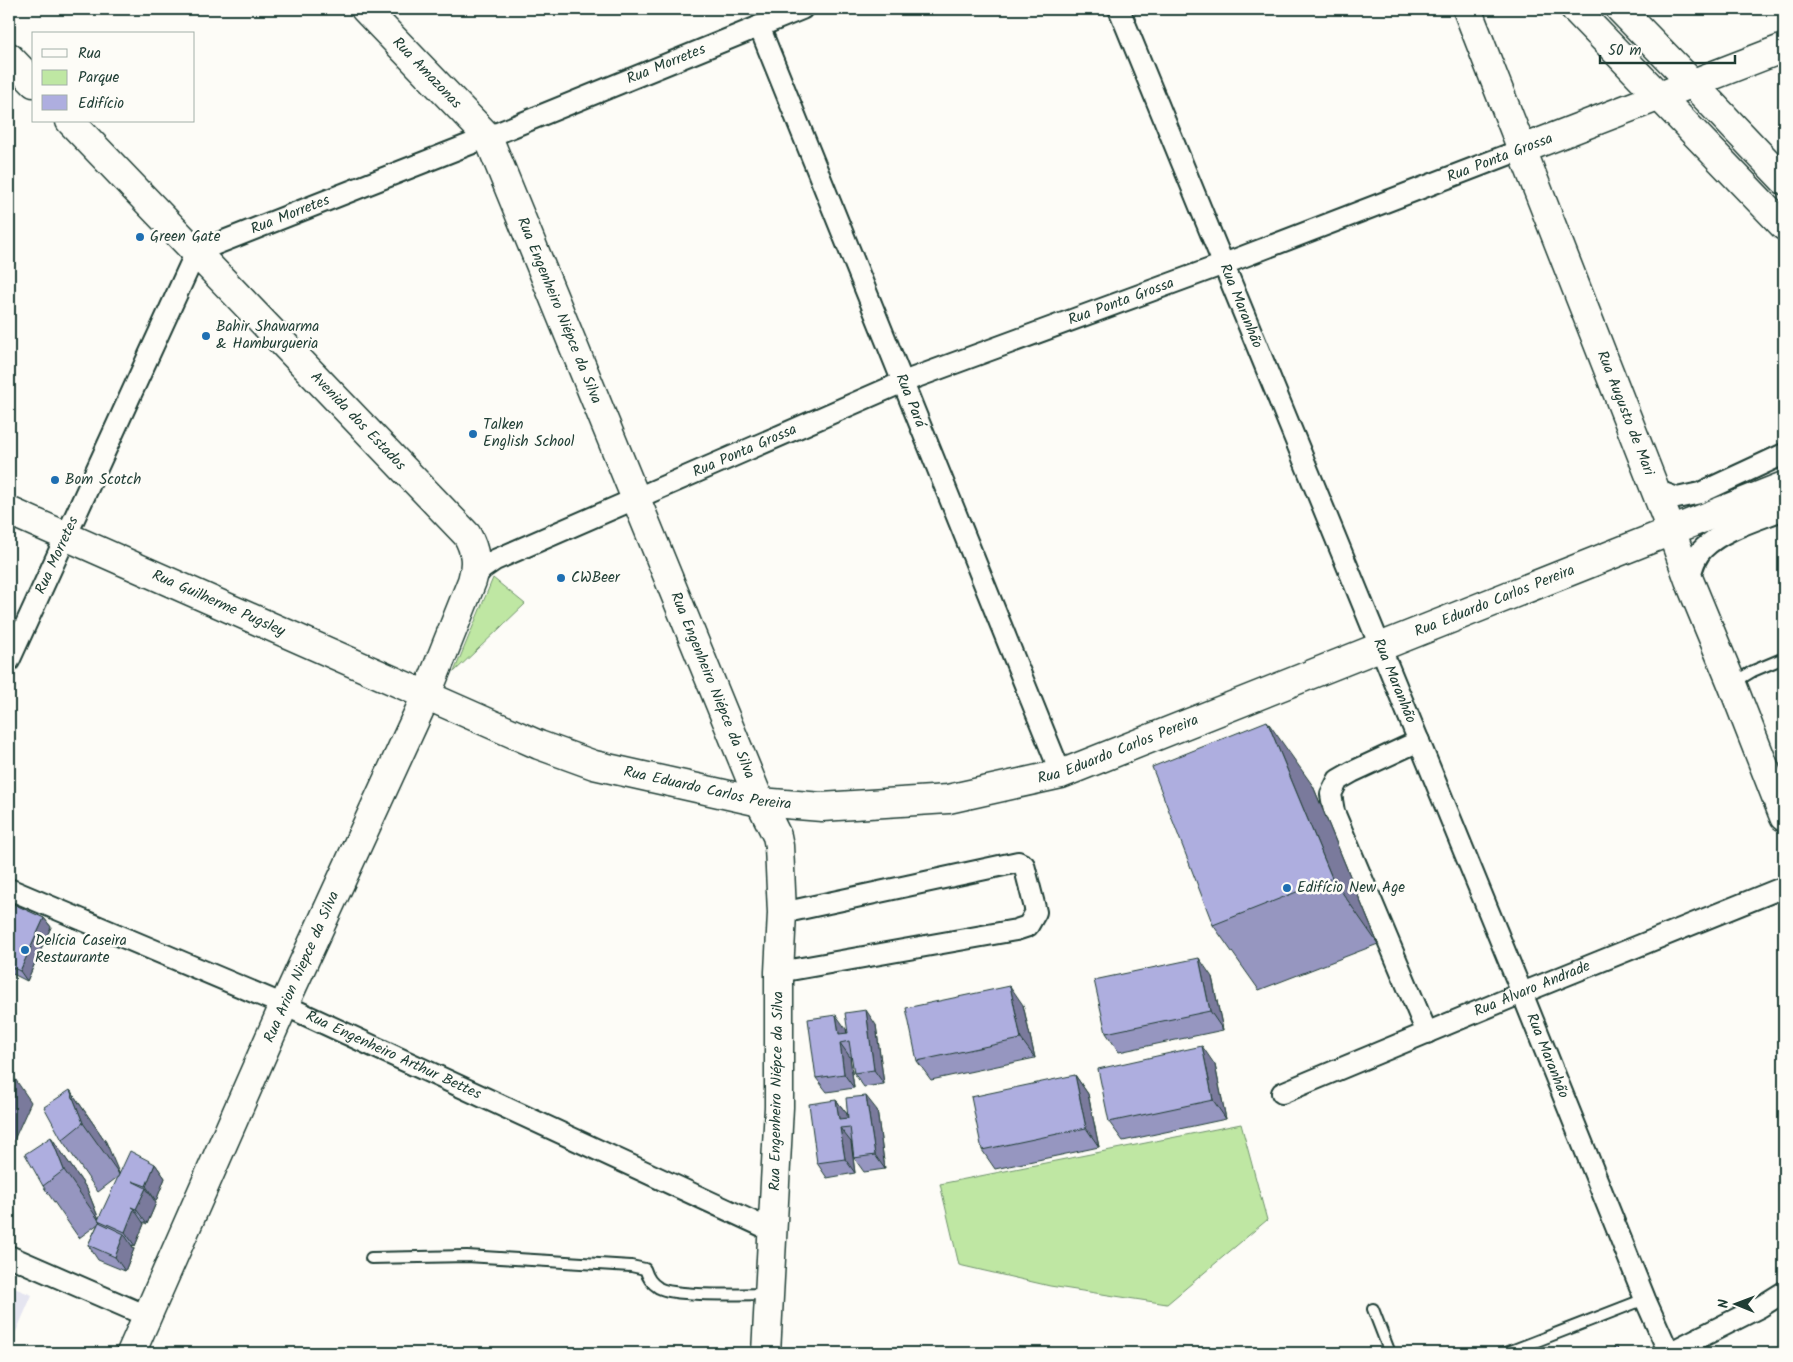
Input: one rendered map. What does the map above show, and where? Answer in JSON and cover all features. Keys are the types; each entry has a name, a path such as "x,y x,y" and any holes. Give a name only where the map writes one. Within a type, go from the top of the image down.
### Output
{"main road":[{"name":"Rua Amazonas","path":"365,9 488,137"},
{"name":"Rua Augusto de Mari","path":"1467,9 1672,530 1689,580 1784,817"},
{"path":"1575,9 1784,226"},
{"path":"1620,9 1784,180"},
{"name":"Rua Ponta Grossa","path":"1523,149 1784,48"},
{"path":"9,57 32,81"},
{"name":"Avenida dos Estados","path":"71,122 467,536 475,553 476,562 472,581"},
{"name":"Rua Engenheiro Niépce da Silva","path":"488,137 760,802 778,836 782,912 779,972 779,1107 766,1353"},
{"name":"Rua Eduardo Carlos Pereira","path":"426,696 539,745 594,765 760,802 822,807 948,799 1061,774 1784,486"},
{"name":"Rua Guilherme Pugsley","path":"9,511 426,696"},
{"name":"Rua Arion Niepce da Silva","path":"131,1353 284,1005 426,696 472,581"}],"street":[{"name":"Rua Morretes","path":"9,661 196,252 488,137 769,18 802,9"},
{"name":"Rua Maranhão","path":"1119,9 1522,992 1645,1300 1669,1353"},
{"name":"Rua Pará","path":"769,18 903,382 1061,774"},
{"name":"Rua Ponta Grossa","path":"472,581 476,574 488,564 903,382 1224,264 1523,149"},
{"path":"1656,490 1677,498 1700,493 1784,454"},
{"path":"1689,580 1695,560 1703,549 1726,533 1784,508"},
{"path":"1419,741 1338,780 1331,794 1334,812 1427,1033"},
{"path":"779,972 1016,930 1028,926 1036,912 1024,865 1018,862 782,912"},
{"name":"Rua Álvaro Andrade","path":"1282,1094 1522,992 1784,887"},
{"name":"Rua Engenheiro Arthur Bettes","path":"9,890 284,1005 773,1231"},
{"path":"9,1256 147,1316"},
{"path":"1669,1353 1760,1307 1784,1292"}],"lane":[{"path":"1732,684 1753,671 1784,658"},
{"path":"371,1258 467,1256 630,1266 645,1270 650,1282 660,1289 681,1293 770,1294"},
{"path":"1506,1353 1645,1300"},
{"path":"1373,1309 1390,1353"}],"shaded area":[{"path":"9,1286 32,1295 9,1348"}],"green space":[{"path":"493,578 525,604 454,672"},
{"path":"1241,1124 1267,1220 1167,1304 1050,1286 959,1265 940,1184"}],"building":[{"path":"1267,721 1332,878 1213,925 1152,767"},
{"name":"Delícia Caseira Restaurante","path":"9,902 44,918 20,971 9,966"},
{"path":"1199,958 1210,1011 1106,1033 1094,980"},
{"path":"1010,986 1021,1039 917,1061 906,1008"},
{"path":"866,1010 874,1070 854,1073 849,1041 840,1043 844,1074 816,1078 808,1019 836,1015 839,1034 848,1033 845,1013"},
{"path":"1202,1046 1213,1100 1109,1122 1098,1069"},
{"path":"1075,1075 1086,1128 982,1150 971,1097"},
{"path":"70,1090 83,1123 62,1140 44,1107"},
{"path":"866,1096 875,1155 854,1158 850,1127 840,1128 845,1159 817,1163 809,1104 836,1100 839,1119 848,1118 846,1098"},
{"path":"51,1137 64,1170 43,1186 25,1154"},
{"path":"130,1151 155,1164 146,1186 132,1181 146,1188 136,1209 131,1207 134,1209 125,1232 98,1220"},
{"path":"99,1222 124,1234 115,1257 88,1245"},
{"path":"1617,1347 1619,1353 1598,1353"}],"place":[{"name":"Green Gate","path":"140,237"},
{"name":"Bahir Shawarma & Hamburgueria","path":"206,336"},
{"name":"Talken English School","path":"473,434"},
{"name":"Bom Scotch","path":"55,480"},
{"name":"CWBeer","path":"561,578"},
{"name":"Edifício New Age","path":"1287,888"},
{"name":"Delícia Caseira Restaurante","path":"25,950"}]}
